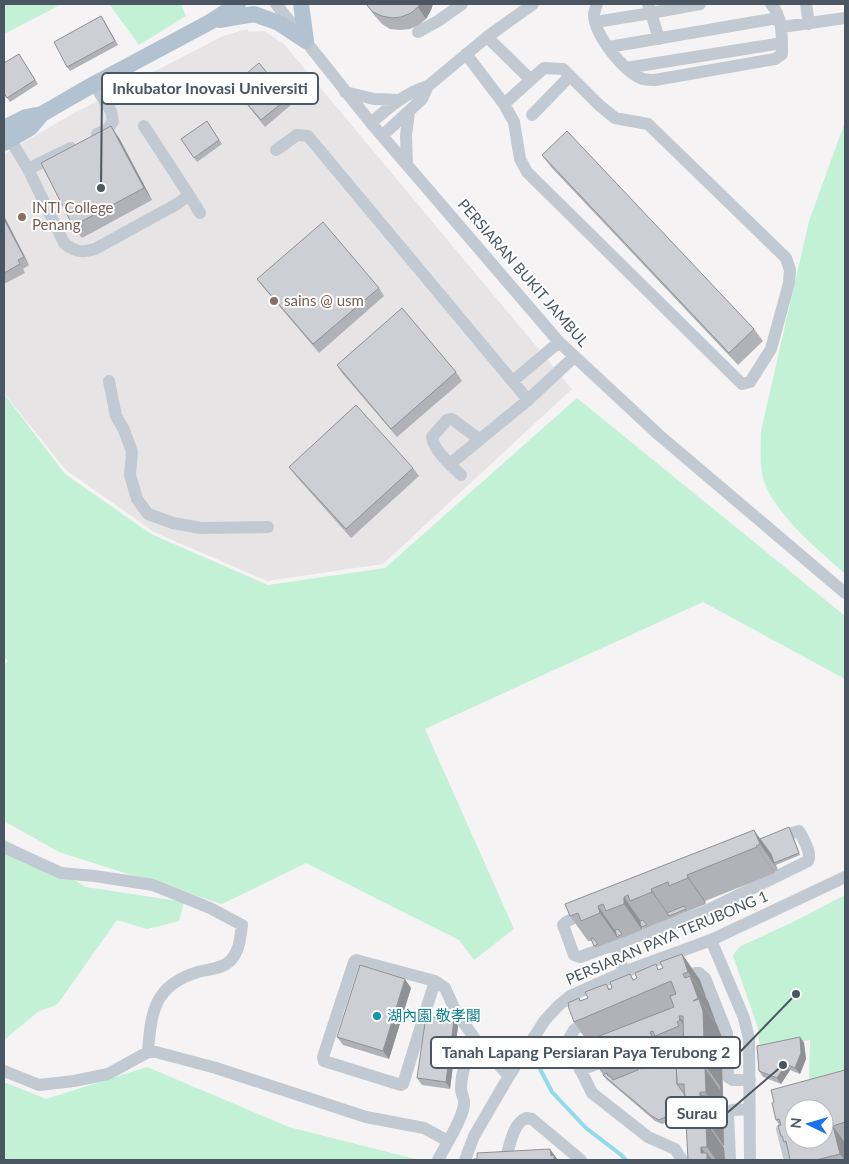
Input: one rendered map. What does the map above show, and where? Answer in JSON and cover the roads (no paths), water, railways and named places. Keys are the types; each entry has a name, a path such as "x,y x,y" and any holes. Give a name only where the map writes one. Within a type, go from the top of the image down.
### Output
{"main road":[{"path":"6,137 30,128 42,114 210,22 238,4"},
{"path":"301,4 306,41"},
{"path":"210,22 254,14 279,23 306,41"}],"street":[{"name":"PERSIARAN BUKIT JAMBUL","path":"276,4 345,92 558,342 659,435 845,593"},
{"path":"418,32 462,4"},
{"path":"371,123 399,100 415,90 428,86 487,37 533,4"},
{"path":"597,4 594,14 598,29 619,62 644,79 655,80 775,59 782,54 782,43 780,23 771,4"},
{"path":"596,22 649,8 700,4"},
{"path":"806,4 809,24"},
{"path":"649,8 659,39"},
{"path":"609,46 780,23 809,24 845,18"},
{"path":"487,37 530,79"},
{"path":"466,54 504,104 514,122 520,159 527,172 742,384 750,382 771,349 789,283 790,270 786,258 648,124 615,118 563,70 544,68 504,104"},
{"path":"532,115 569,77"},
{"path":"28,169 108,129 113,121 111,111 94,84"},
{"path":"382,136 422,99 428,86"},
{"path":"345,92 374,99 399,100"},
{"path":"407,165 406,135 409,112"},
{"path":"144,126 200,213"},
{"path":"276,150 297,135 308,136 528,400"},
{"path":"6,137 28,169 64,243 73,251 84,252 95,249 177,204 189,195"},
{"path":"513,382 558,342"},
{"path":"450,464 478,439 528,400 574,356"},
{"path":"109,381 116,416 124,430 132,452 130,475 137,499 148,514 173,523 201,528 268,527"},
{"path":"461,475 433,443 432,437 447,420 452,419 478,439"},
{"path":"578,916 564,925 574,955 580,957 704,912 808,861 810,854 801,834 799,831 792,833"},
{"path":"4,847 61,873 95,876 153,886 210,908 242,925 238,948 231,960 225,965 182,978 169,986 161,994 154,1006 150,1022 148,1052"},
{"name":"PERSIARAN PAYA TERUBONG 1","path":"465,1160 474,1136 509,1076 545,1020 570,996 624,972 711,940 845,877"},
{"path":"711,940 744,1018 749,1039 750,1160"},
{"path":"614,945 624,972"},
{"path":"435,981 403,1084 401,1085 324,1061 323,1057 356,960 435,981 445,988 456,1010 477,1042 509,1076"},
{"path":"668,984 694,973 703,974 727,1033 728,1078 733,1080 750,1080"},
{"path":"604,1010 577,1027 568,1039 568,1045 580,1070 592,1093 648,1137 675,1149 682,1160"},
{"path":"438,1160 459,1118 464,1103 461,1092 462,1076 468,1054 477,1042"},
{"path":"4,1071 39,1085 74,1082 108,1074 148,1052 156,1052 216,1068 366,1117 424,1128 448,1140"},
{"path":"580,1070 599,1063"},
{"path":"730,1160 728,1113 732,1110 749,1110"},
{"path":"505,1160 516,1128 522,1119 526,1118 532,1119 581,1160"},
{"path":"779,1118 790,1160"}],"waterway":[{"path":"539,1067 552,1092 586,1128 626,1160"}],"place":[{"name":"Inkubator Inovasi Universiti","path":"101,188"},
{"name":"INTI College Penang","path":"22,217"},
{"name":"sains @ usm","path":"274,301"},
{"name":"Tanah Lapang Persiaran Paya Terubong 2","path":"796,994"},
{"name":"湖內園 敬孝閣","path":"377,1016"},
{"name":"Surau","path":"783,1065"}]}
